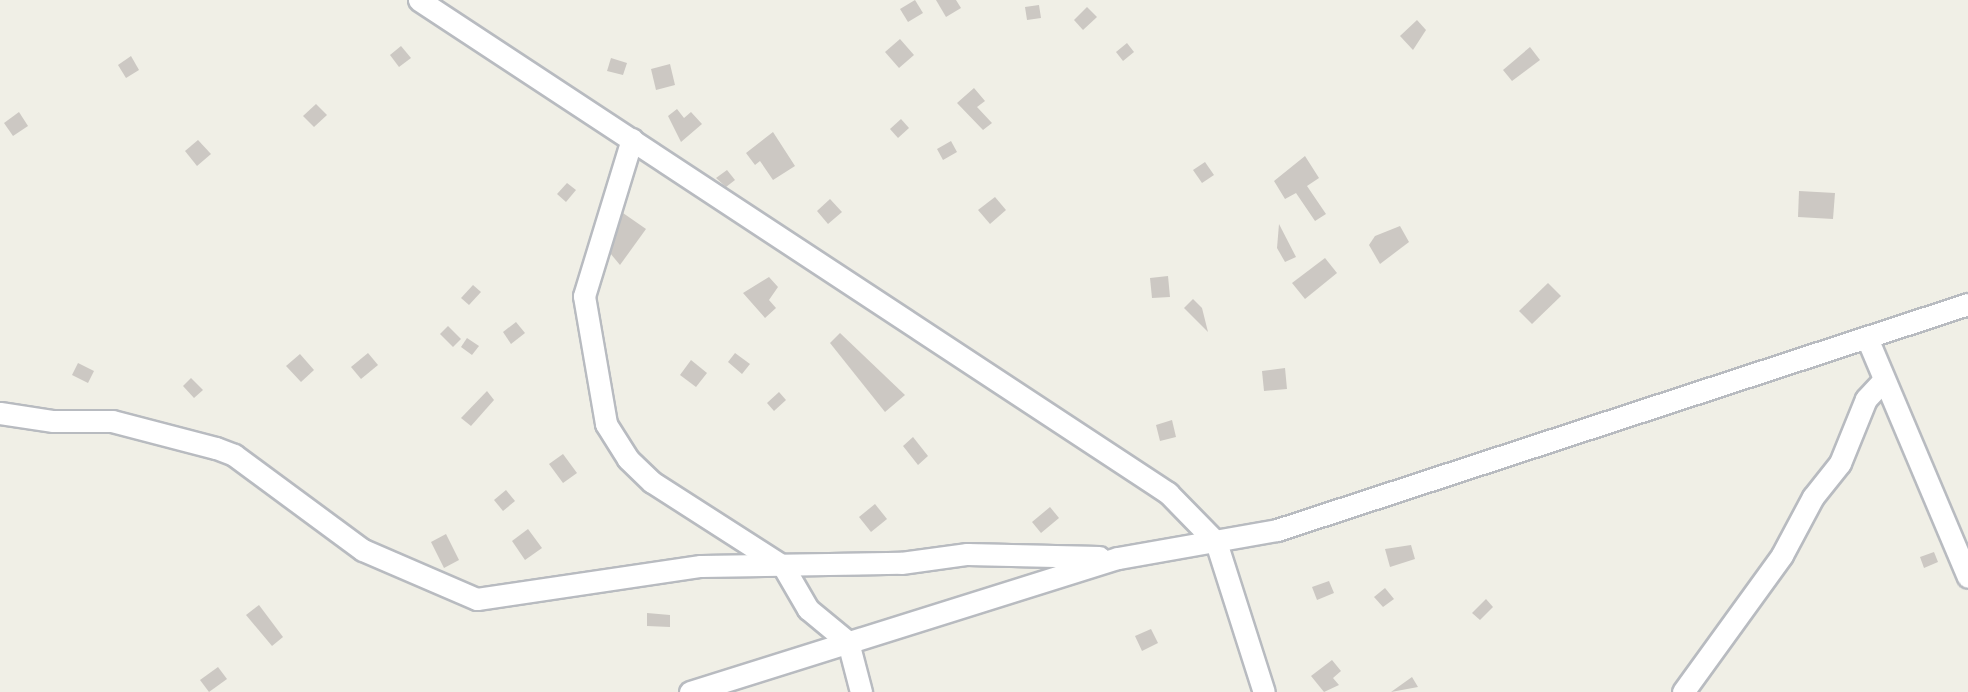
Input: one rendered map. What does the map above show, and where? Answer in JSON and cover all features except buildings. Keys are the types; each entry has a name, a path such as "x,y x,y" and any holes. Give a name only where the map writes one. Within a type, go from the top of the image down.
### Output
{"street":[{"path":"419,0 1146,477 1216,542 1264,692"},
{"path":"632,139 584,296 606,424 652,482 783,566 808,609 848,642 861,692"},
{"path":"690,692 1118,558 1277,530 1968,304"},
{"path":"1867,338 1883,381 1968,577"},
{"path":"1683,692 1782,555 1813,497 1840,463 1866,399 1883,381"},
{"path":"0,413 52,422 112,421 216,448 234,455 363,550 477,599 701,566 783,566 967,554 1118,558"}]}
